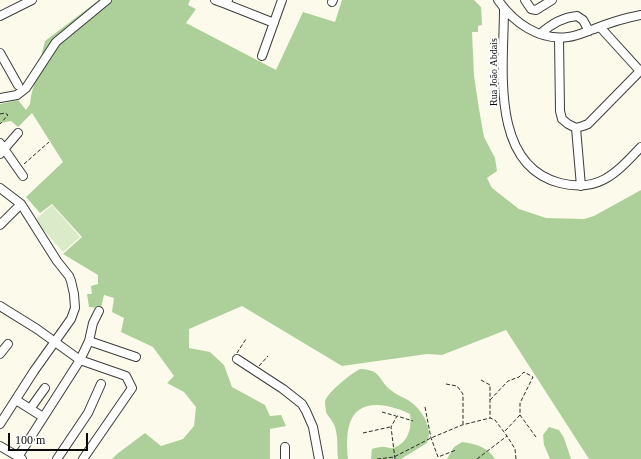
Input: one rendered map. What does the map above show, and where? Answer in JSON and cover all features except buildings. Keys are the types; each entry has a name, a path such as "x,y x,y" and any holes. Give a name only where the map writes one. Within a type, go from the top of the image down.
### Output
{"street":[{"path":"0,16 32,0"},
{"path":"0,98 17,95 26,88 56,42 107,0"},
{"path":"215,0 227,2 274,23"},
{"path":"262,56 282,0"},
{"path":"498,0 504,9 520,24 540,34 559,38 575,36 620,20 641,15"},
{"path":"526,0 530,8 533,10 538,10 552,0"},
{"name":"Rua João Abdais","path":"504,9 504,107 508,126 514,142 520,155 529,165 553,181 567,185 580,186 602,182 615,174 641,147"},
{"path":"540,34 556,22 577,16 583,20 589,31"},
{"path":"559,38 560,111 562,119 576,128 588,124 640,70 600,27"},
{"path":"0,53 18,85"},
{"path":"576,128 580,186"},
{"path":"18,133 2,149 21,172"},
{"path":"0,188 21,204 57,261 72,281 75,308 71,319 34,371 0,424"},
{"path":"0,225 21,204"},
{"path":"0,306 32,326 80,360 126,376 132,388 83,459"},
{"path":"0,446 21,458 43,417 80,360 89,341 93,323 99,311"},
{"path":"89,341 136,357"},
{"path":"0,354 8,344"},
{"path":"237,359 302,404 313,427 319,459"},
{"path":"57,459 88,413 101,384"},
{"path":"30,409 45,388"},
{"path":"16,400 43,417"},
{"path":"285,447 285,459"}],"path":[{"path":"0,114 5,113 8,115 0,124"},
{"path":"21,172 49,142"},
{"path":"237,359 235,356 246,339"},
{"path":"255,371 268,356"},
{"path":"490,400 508,381 519,377 524,372 533,377 520,403 520,415 536,437"},
{"path":"481,380 490,386 490,418"},
{"path":"446,384 457,386 463,394 463,425"},
{"path":"425,407 431,438 438,457 456,450"},
{"path":"382,412 413,421"},
{"path":"504,432 520,415"},
{"path":"395,459 391,427 397,416"},
{"path":"377,459 394,457 431,438 463,425 490,418 495,420 507,436 515,449 516,459"},
{"path":"363,433 391,427"},
{"path":"477,459 507,436"}],"green space":[{"path":"99,0 190,0 188,5 196,9 186,23 276,70 303,12 335,22 342,0 474,0 481,7 482,25 478,26 478,32 472,32 474,76 484,137 495,158 497,171 487,178 492,188 519,209 546,218 584,219 594,216 641,190 641,459 589,459 506,330 442,355 427,354 342,366 242,306 189,329 189,348 210,352 224,365 232,387 265,405 270,416 281,415 286,426 270,429 270,459 112,459 145,433 161,446 183,439 194,426 196,407 184,392 167,383 174,376 153,347 121,332 124,318 112,312 114,298 104,295 101,308 89,307 87,294 92,294 91,286 98,284 98,275 63,254 82,237 52,204 40,213 26,197 63,162 32,113 18,127 11,121 0,123 0,104 18,100 26,110 30,104 45,41"},
{"path":"52,205 80,237 63,252 35,220"},
{"path":"360,369 373,371 379,376 387,387 416,406 423,415 429,429 427,443 401,459 371,459 372,449 378,447 393,448 398,446 406,438 410,429 410,414 387,406 374,405 364,407 357,412 352,419 347,437 348,459 338,459 335,428 326,412 325,402 326,398 334,389"},
{"path":"549,427 559,430 564,438 571,459 550,459 544,445 543,435"},
{"path":"462,442 485,449 495,459 447,459 454,447"}]}
